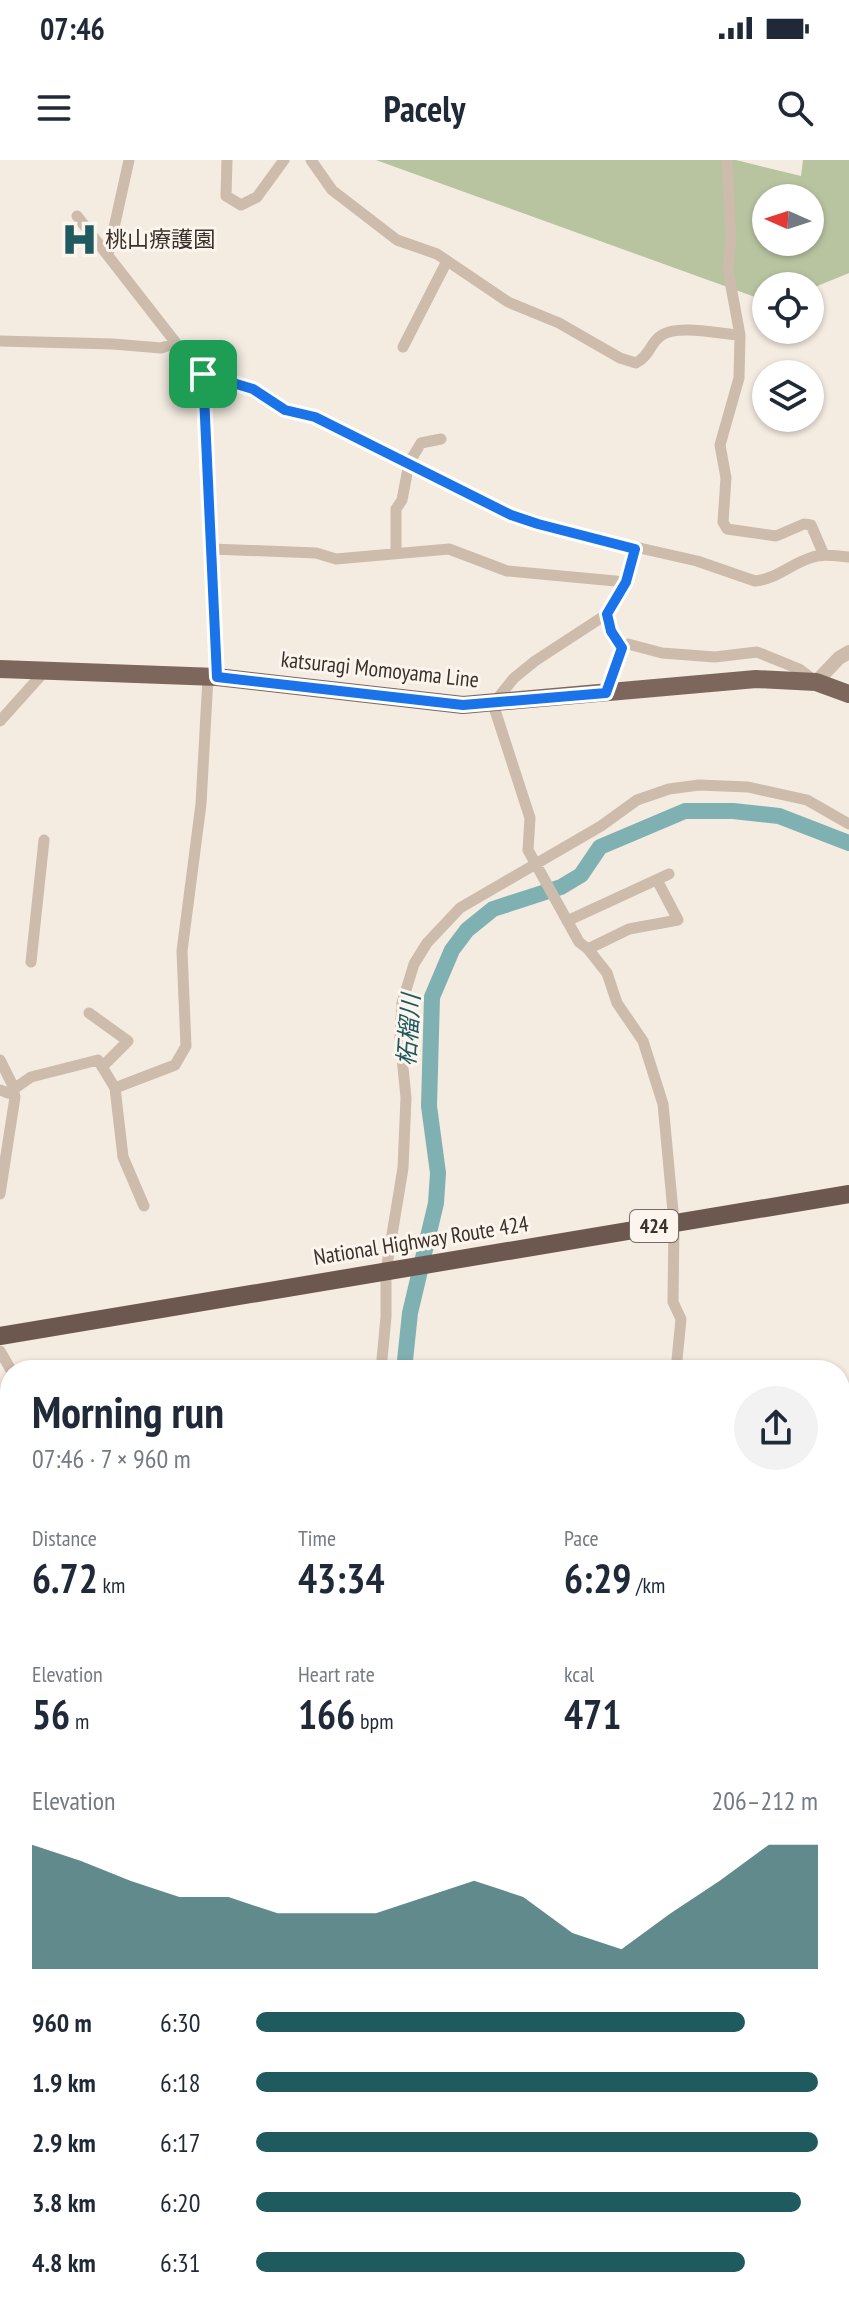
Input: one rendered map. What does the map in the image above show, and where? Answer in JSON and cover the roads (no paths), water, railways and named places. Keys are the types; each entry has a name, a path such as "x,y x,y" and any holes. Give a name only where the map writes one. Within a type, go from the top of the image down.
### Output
{"highway":[{"name":"National Highway Route 424","path":"0,1336 849,1194"}],"main road":[{"name":"katsuragi Momoyama Line","path":"0,669 213,677 463,705 756,679 816,682 849,694"}],"street":[{"path":"108,255 129,160"},
{"path":"227,160 226,196 241,205 257,197 284,160"},
{"path":"311,160 332,190 397,240 437,254 508,302 559,323 620,358 636,363 647,358 658,336 673,329 740,335"},
{"path":"727,160 731,239 728,270 740,335 739,378 720,445 726,478 723,522 727,529 776,536 804,524 811,525 824,555"},
{"path":"77,216 203,374 253,389 285,410 315,417 511,515 635,549 697,561 755,581 765,580 810,558 824,555 849,557"},
{"path":"403,347 447,261"},
{"path":"0,341 161,348 176,343"},
{"path":"115,1088 175,1065 186,1046 182,951 213,677 212,549 203,374"},
{"path":"396,553 396,509 402,500 409,463 421,443 441,439"},
{"path":"212,549 316,553 336,559 449,549 507,571 626,582"},
{"path":"635,549 626,582 607,614 535,661 514,678 493,704 530,818 528,850 579,942 607,973 617,1003 643,1041 663,1104 674,1222 673,1302 681,1319 677,1360"},
{"path":"607,614 611,631 622,648"},
{"path":"606,693 622,648 628,644 662,653 715,657 757,652 799,669 816,682 849,652"},
{"path":"0,721 44,672"},
{"path":"382,1360 388,1271 403,1168 406,1098 400,1037 402,1003 414,964 427,943 460,908 601,826 637,800 669,789 699,785 748,787 807,800 849,824"},
{"path":"31,962 44,840"},
{"path":"566,920 669,874"},
{"path":"588,949 629,929 678,920 657,880"},
{"path":"89,1013 128,1041 102,1067"},
{"path":"0,1060 15,1097 5,1136 0,1194"},
{"path":"0,1090 8,1093 31,1077 98,1060 115,1088 123,1157 144,1206"}],"waterway":[{"name":"柘榴川","path":"405,1360 410,1313 436,1203 438,1173 429,1106 432,997 452,950 467,930 493,909 561,887 581,875 600,847 685,811 733,811 779,816 849,843"}],"place":[{"name":"桃山療護園","path":"79,239"}]}
